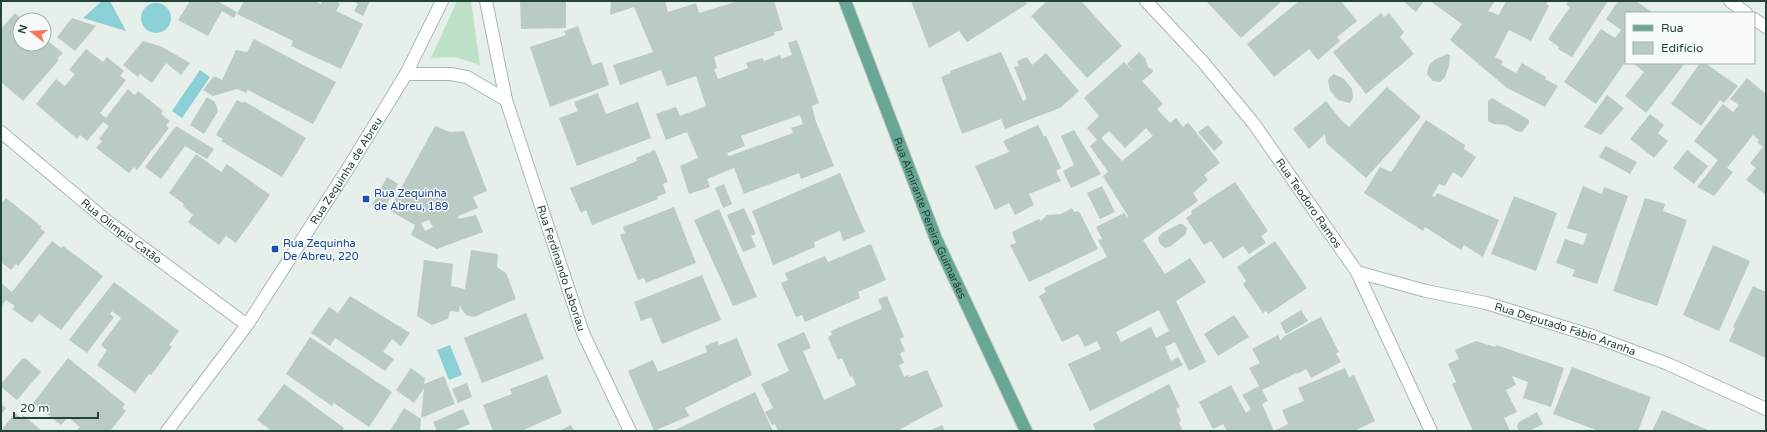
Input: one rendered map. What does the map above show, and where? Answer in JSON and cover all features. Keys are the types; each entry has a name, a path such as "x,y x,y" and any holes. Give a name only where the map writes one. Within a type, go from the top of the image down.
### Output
{"main road":[{"name":"Rua Almirante Pereira Guimarães","path":"846,1 936,239 1026,431"}],"street":[{"name":"Rua Zequinha de Abreu","path":"167,431 247,325 347,170 406,74 442,1"},
{"name":"Rua Ferdinando Laboriau","path":"486,1 506,100 583,333 630,431"},
{"name":"Rua Teodoro Ramos","path":"1146,1 1203,62 1254,124 1357,272 1431,431"},
{"path":"1730,1 1745,12"},
{"path":"1755,20 1766,28"},
{"path":"406,74 451,74 467,77 506,100"},
{"name":"Rua Olimpio Catão","path":"1,132 107,221 247,325"},
{"name":"Rua Deputado Fábio Aranha","path":"1357,272 1426,290 1486,303 1593,336 1668,364 1766,409"}],"green space":[{"path":"457,1 471,1 480,65 455,57 431,58"}],"water":[{"path":"102,1 110,1 126,31 83,18"},
{"path":"156,3 167,7 171,18 167,29 156,33 145,29 141,18 145,7"},
{"path":"200,70 210,77 182,118 172,111"},
{"path":"450,345 462,375 449,380 437,350"}],"building":[{"path":"190,1 217,1 237,12 234,18 222,11 208,36 178,20"},
{"path":"244,1 315,1 321,4 322,1 336,1 340,4 336,11 363,24 341,69 291,46 293,41 237,14"},
{"path":"353,1 370,1 363,16 354,11 358,4"},
{"path":"520,1 566,1 566,28 521,29"},
{"path":"611,1 665,1 668,12 696,3 699,13 738,1 774,1 783,30 774,32 775,35 714,57 717,68 714,69 718,79 748,68 746,63 762,58 764,61 780,55 781,59 792,55 788,43 797,40 819,103 812,106 815,119 834,166 801,179 799,173 744,194 734,168 707,179 710,187 689,194 680,166 698,158 687,132 666,140 656,114 676,107 680,116 706,106 696,76 667,86 661,70 620,85 613,65 653,52 634,7 610,15","holes":["800,115 803,124 791,128 793,133 729,156 727,153 745,146 741,136"]},
{"path":"911,1 1025,1 1027,4 967,42 959,31 929,48"},
{"path":"1047,1 1081,1 1122,46 1087,78 1031,16"},
{"path":"1206,1 1282,1 1241,38"},
{"path":"1299,1 1341,1 1357,21 1337,37 1340,41 1318,60 1309,49 1274,77 1247,44"},
{"path":"1403,1 1424,1 1416,12"},
{"path":"1430,1 1495,1 1488,11 1499,15 1506,1 1548,1 1546,4 1549,6 1531,41 1509,30 1495,57 1503,61 1501,65 1516,73 1522,63 1558,86 1545,107 1507,88 1450,40 1462,24"},
{"path":"1568,1 1608,1 1572,57 1558,49 1559,47 1548,39 1570,7 1566,5"},
{"path":"1618,1 1636,1 1652,12 1625,12 1625,62 1596,104 1564,82 1601,29 1615,38 1621,30 1606,19"},
{"path":"1381,13 1384,17 1389,13 1404,32 1400,37 1414,54 1366,94 1333,52"},
{"path":"12,16 12,52 52,52 52,44 63,53 57,59 59,60 23,101 1,82 1,29"},
{"path":"72,18 96,26 75,51 57,37"},
{"path":"578,26 592,65 602,62 609,85 550,107 530,47 566,35 564,31"},
{"path":"254,39 336,82 313,124 248,90 246,93 237,89 213,96 203,90 214,76 222,80 236,50 247,52"},
{"path":"143,41 162,47 190,63 181,75 166,63 152,83 140,74 138,77 123,65"},
{"path":"86,49 103,62 107,57 124,71 120,76 126,80 100,113 106,118 128,89 135,95 138,91 163,111 161,114 170,121 166,125 169,128 137,170 134,167 129,173 96,148 102,141 99,139 109,126 103,122 87,141 80,135 77,139 36,104 56,79 65,86 75,74 69,70"},
{"path":"1001,52 1023,101 1027,99 1014,67 1019,66 1017,61 1027,57 1032,65 1046,53 1079,91 1060,108 1005,129 1001,119 962,134 941,77 951,73 950,71"},
{"path":"1139,52 1145,58 1148,67 1153,70 1152,73 1142,81 1163,104 1157,109 1170,123 1176,118 1183,127 1188,122 1220,163 1204,175 1208,180 1193,193 1198,201 1143,240 1165,274 1190,258 1206,282 1176,301 1206,362 1189,371 1175,342 1165,347 1171,361 1178,357 1183,365 1090,411 1068,364 1101,349 1097,341 1085,347 1078,334 1062,342 1039,296 1046,292 1044,288 1107,257 1098,240 1102,239 1096,227 1124,213 1127,217 1128,216 1103,176 1108,172 1090,146 1097,140 1087,128 1099,116 1084,98 1124,62 1135,74 1127,64","holes":["1146,128 1153,136 1122,161 1101,138 1109,131 1125,148","1159,310 1169,331 1156,338 1151,327 1121,342 1116,332"]},
{"path":"1447,54 1450,55 1449,66 1445,77 1440,82 1433,81 1427,74 1429,65 1436,59"},
{"path":"1634,64 1684,64 1646,113 1625,96 1644,72"},
{"path":"1699,64 1706,64 1738,86 1724,103 1720,100 1701,126 1671,104"},
{"path":"1334,74 1344,79 1352,89 1353,98 1350,103 1338,100 1330,90 1328,81"},
{"path":"1747,78 1766,94 1766,195 1746,180 1756,168 1750,163 1763,147 1757,142 1759,140 1753,135 1727,168 1733,172 1714,196 1697,187 1718,160 1694,141 1723,104 1733,112 1739,105 1730,99"},
{"path":"1387,87 1420,116 1420,118 1366,178 1326,143 1325,134 1309,149 1293,129 1326,101 1341,120 1349,127"},
{"path":"598,93 606,114 638,102 651,138 577,166 559,118 578,111 574,102"},
{"path":"1607,95 1624,108 1601,135 1584,127"},
{"path":"207,97 215,102 218,111 204,134 190,125"},
{"path":"1492,98 1529,120 1529,123 1522,132 1516,131 1506,125 1494,124 1488,121 1488,101"},
{"path":"237,100 243,103 244,101 306,138 282,177 221,141 223,139 216,135"},
{"path":"1650,114 1664,125 1658,133 1668,141 1654,158 1630,139"},
{"path":"1426,120 1465,145 1464,149 1476,157 1462,178 1453,172 1445,186 1439,184 1432,196 1435,197 1437,193 1499,220 1483,257 1464,245 1461,250 1425,227 1423,231 1364,193 1380,167 1391,172"},
{"path":"1038,125 1044,136 1046,136 1061,168 1056,171 1061,181 1029,194 1034,205 1015,215 1009,203 995,210 975,166 1009,152 1003,141"},
{"path":"1208,125 1223,143 1214,151 1198,132"},
{"path":"176,126 214,149 207,159 185,146 161,179 145,167"},
{"path":"435,126 450,132 464,131 487,191 473,197 478,208 458,216 459,219 476,215 483,232 437,249 411,235 415,225 389,210","holes":["429,220 433,227 425,231 421,223"]},
{"path":"1074,130 1101,174 1071,188 1063,171 1074,165 1061,136"},
{"path":"1606,146 1637,162 1630,174 1599,157"},
{"path":"655,150 668,182 663,184 666,193 657,197 658,199 592,225 586,210 581,213 570,188 637,161 636,158"},
{"path":"1687,150 1708,166 1694,184 1673,168"},
{"path":"196,154 221,172 227,164 270,195 236,243 226,236 219,245 188,222 193,215 183,206 184,204 169,193"},
{"path":"840,173 865,232 843,241 840,231 814,242 815,247 773,265 752,211"},
{"path":"387,177 398,184 383,211 372,205"},
{"path":"1235,182 1268,231 1261,236 1266,243 1249,254 1243,246 1223,259 1211,241 1204,245 1186,218 1192,214 1191,211"},
{"path":"724,184 732,204 723,208 715,188"},
{"path":"1102,186 1115,212 1100,219 1087,193"},
{"path":"1583,186 1602,194 1604,187 1628,196 1597,284 1572,276 1575,270 1556,263 1565,239 1583,245 1587,234 1567,228"},
{"path":"1514,196 1557,213 1536,271 1491,254"},
{"path":"6,198 42,227 40,228 45,232 18,266 16,264 11,270 1,262 1,204"},
{"path":"1645,198 1665,204 1663,211 1687,220 1657,306 1613,291"},
{"path":"674,207 696,263 646,283 644,278 638,280 620,235 625,233 623,227"},
{"path":"744,208 756,234 751,236 756,247 743,252 727,215"},
{"path":"1072,208 1074,212 1078,211 1080,213 1098,249 1029,282 1010,245 1016,243 1012,232 1039,219 1041,221 1047,215 1061,214"},
{"path":"719,209 757,297 733,306 694,220"},
{"path":"1179,224 1182,224 1187,228 1186,234 1171,246 1165,248 1160,244 1158,238 1162,233"},
{"path":"52,241 61,248 63,246 103,276 61,330 39,314 32,323 12,309 15,306 6,300 1,307 1,283 12,292"},
{"path":"1275,241 1307,288 1268,314 1266,311 1263,313 1243,284 1246,281 1237,267"},
{"path":"871,244 886,280 858,292 860,298 805,322 802,315 796,317 781,283 788,280 785,273 825,256 828,262"},
{"path":"1713,245 1750,261 1719,331 1683,315"},
{"path":"471,250 498,254 497,267 506,273 516,299 474,317 466,315 460,305 459,312 450,311 448,319 432,325 417,316 424,260 453,264 451,286 465,289"},
{"path":"702,275 721,320 662,344 651,317 641,321 634,302"},
{"path":"114,282 179,331 169,345 172,347 135,393 97,365 107,350 101,345 121,318 112,311 110,314 114,317 87,353 69,340"},
{"path":"1753,286 1766,292 1766,358 1729,341 1735,328 1733,327"},
{"path":"350,296 410,333 401,346 392,339 383,352 394,359 385,371 335,338 330,346 311,333 329,307 338,313"},
{"path":"887,296 904,337 900,339 905,351 900,353 904,363 899,365 904,377 908,375 909,377 927,370 943,406 897,431 778,431 775,424 772,425 765,412 773,408 761,384 789,371 777,344 804,332 811,348 803,351 824,400 856,385 852,376 850,377 842,358 838,360 828,337 832,335 831,331 882,309 878,299"},
{"path":"1301,310 1308,321 1286,334 1280,323"},
{"path":"526,313 544,359 482,383 464,338"},
{"path":"1234,315 1249,337 1218,356 1204,334"},
{"path":"1321,317 1339,352 1336,353 1341,362 1311,378 1306,369 1262,390 1268,401 1262,404 1274,431 1227,431 1223,424 1213,429 1199,402 1231,385 1246,413 1251,409 1242,395 1259,386 1249,368 1260,363 1252,349 1278,335 1281,341 1283,337"},
{"path":"310,337 392,392 369,427 334,403 332,406 286,374"},
{"path":"737,338 752,375 685,408 689,416 654,431 628,371 653,360 658,372 707,352 705,346 717,341 719,345"},
{"path":"1476,341 1495,347 1496,345 1564,368 1551,407 1523,398 1528,382 1512,376 1516,385 1506,390 1517,412 1504,418 1510,431 1473,431 1452,384 1456,382 1448,364 1459,359 1455,350"},
{"path":"25,358 41,372 17,400 1,387 1,384 22,359"},
{"path":"68,358 125,404 122,408 126,411 110,431 76,431 80,427 68,417 61,425 33,403"},
{"path":"1572,367 1651,397 1638,431 1599,431 1553,414"},
{"path":"411,368 425,378 424,384 444,376 455,404 421,418 424,388 414,403 396,390"},
{"path":"1345,368 1349,377 1354,375 1375,421 1354,431 1274,431 1288,424 1282,410 1304,401 1298,388"},
{"path":"547,375 562,413 521,431 493,431 483,405 512,394 510,389"},
{"path":"467,383 472,397 458,403 452,389"},
{"path":"284,384 344,428 342,431 272,431 257,420"},
{"path":"1169,384 1180,407 1176,409 1181,421 1179,423 1183,431 1096,431 1093,424"},
{"path":"755,392 773,431 675,431 675,430"},
{"path":"1,404 6,408 1,415"},
{"path":"404,408 421,419 420,431 390,431"},
{"path":"463,409 470,424 453,431 437,431 433,422"},
{"path":"1662,410 1710,431 1652,431"},
{"path":"1537,412 1543,424 1529,431 1519,431 1517,426 1519,422"},
{"path":"15,413 21,418 23,415 42,431 1,431"},
{"path":"571,425 574,431 559,431"},
{"path":"942,425 945,431 929,431"}],"place":[{"name":"Rua Zequinha de Abreu, 189","path":"366,199"},
{"name":"Rua Zequinha De Abreu, 220","path":"275,249"}]}
